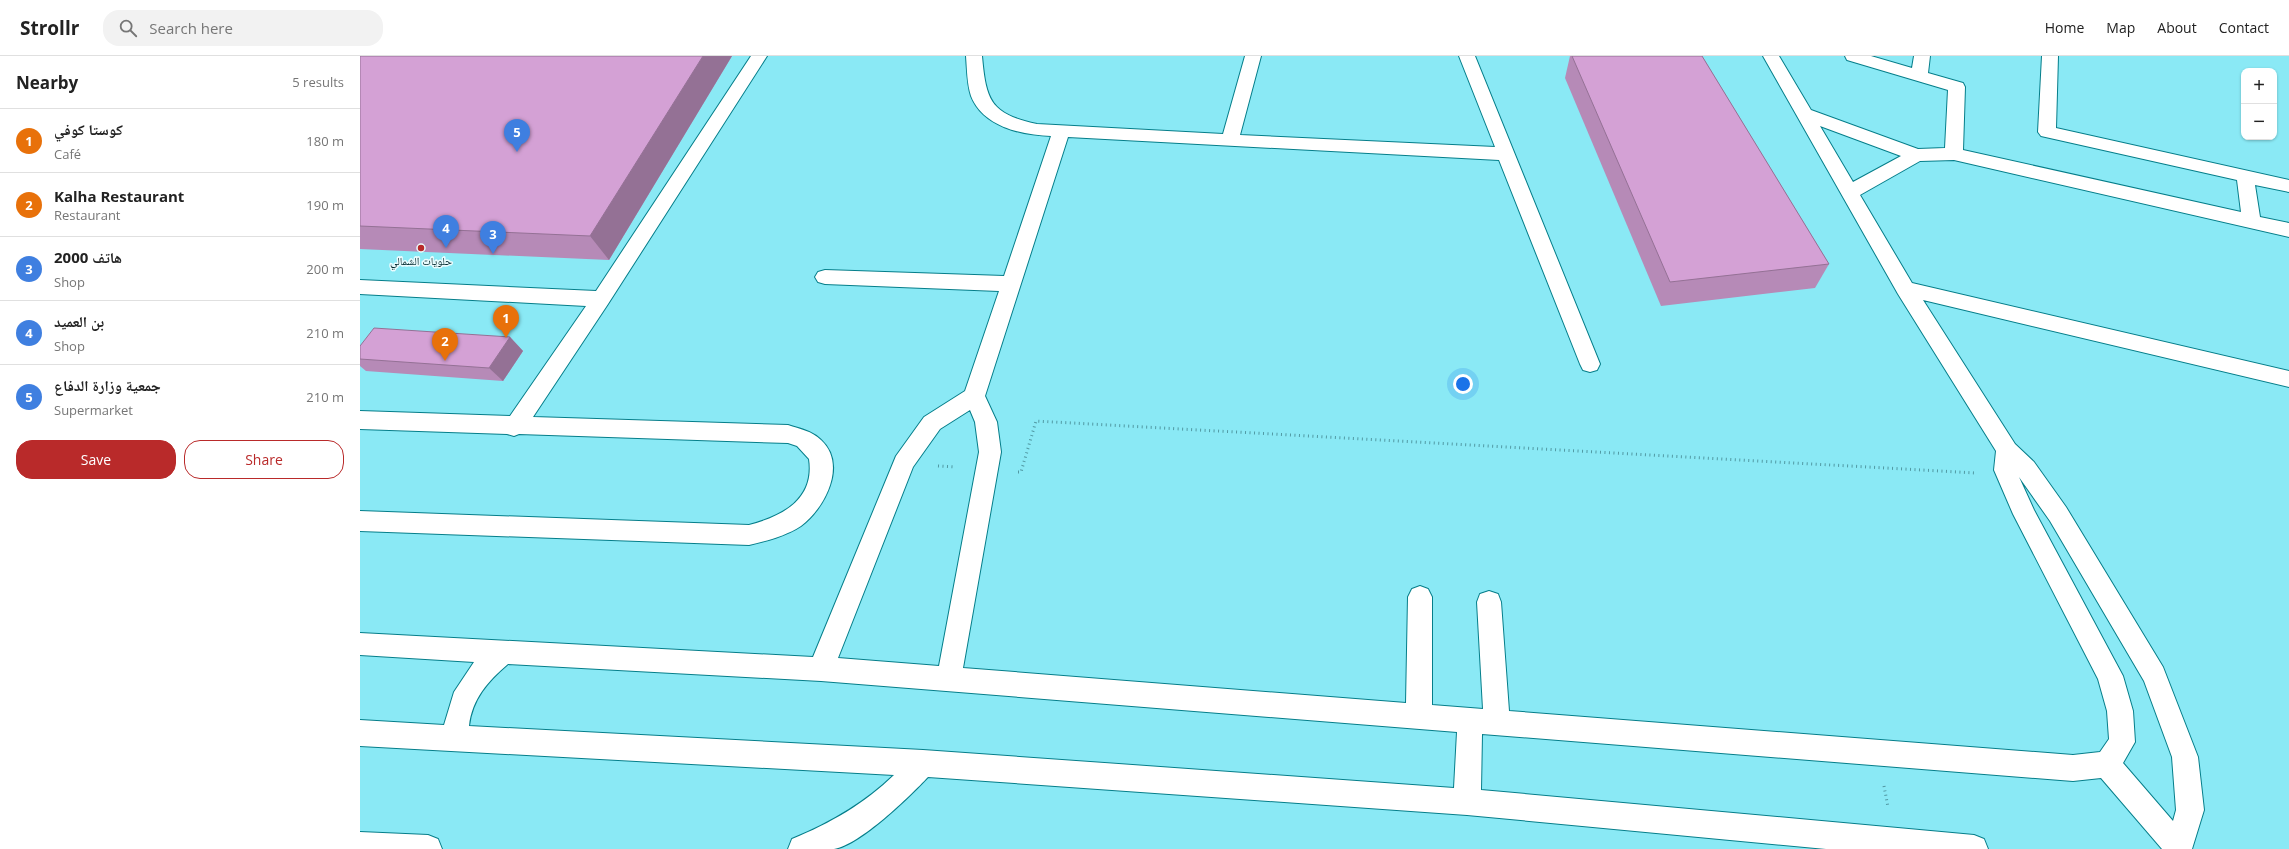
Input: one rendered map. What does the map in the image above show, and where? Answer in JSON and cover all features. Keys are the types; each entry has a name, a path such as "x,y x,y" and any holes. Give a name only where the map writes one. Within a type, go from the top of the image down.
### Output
{"lane":[{"path":"514,427 601,299 760,56"},
{"path":"974,56 980,98 986,107 996,115 1021,127 1061,132 1507,154"},
{"path":"1230,140 1253,56"},
{"path":"1467,56 1590,364"},
{"path":"1770,56 1905,289 2007,450 2026,469 2058,514 2154,675 2185,757 2190,810 2177,848"},
{"path":"1853,56 1957,87 1954,154"},
{"path":"1918,75 1922,56"},
{"path":"2050,56 2047,132 2289,186"},
{"path":"1804,114 1917,155 1954,154 2289,230"},
{"path":"821,669 904,463 932,423 974,396 1061,132"},
{"path":"1850,192 1917,155"},
{"path":"2245,176 2252,221"},
{"path":"825,277 1011,284"},
{"path":"360,287 601,299"},
{"path":"1905,289 2289,379"},
{"path":"949,679 990,452 986,422 974,396"},
{"path":"360,420 514,427 788,434 806,440 818,451 823,466 820,484 810,502 794,518 772,530 749,535 360,521"},
{"path":"360,644 502,653 821,669 2074,768 2107,764 2122,742 2120,711 2110,676 2024,514 2005,470 2007,450"},
{"path":"1419,716 1420,597"},
{"path":"1489,602 1497,723"},
{"path":"456,738 459,708 465,693 474,679 502,653"},
{"path":"1467,802 1470,720"},
{"path":"360,733 923,763 1467,802 1974,849"},
{"path":"802,849 825,841 862,820 896,793 923,763"},
{"path":"2107,764 2177,848"},
{"path":"360,846 428,849"}],"path":[{"path":"904,463 1021,472 1036,421 1984,474"},
{"path":"1876,753 1895,842"}],"building":[{"path":"360,56 703,56 590,236 360,226"},
{"path":"1572,56 1702,56 1829,264 1670,282"},
{"path":"374,328 510,337 489,368 360,359 360,346"}],"place":[{"name":"جمعية وزارة الدفاع","path":"517,152"},
{"name":"حلويات الشمالي","path":"421,248"},
{"name":"بن العميد","path":"446,248"},
{"name":"هاتف 2000","path":"493,254"},
{"name":"كوستا كوفي","path":"506,338"},
{"name":"Kalha Restaurant","path":"445,361"}]}
